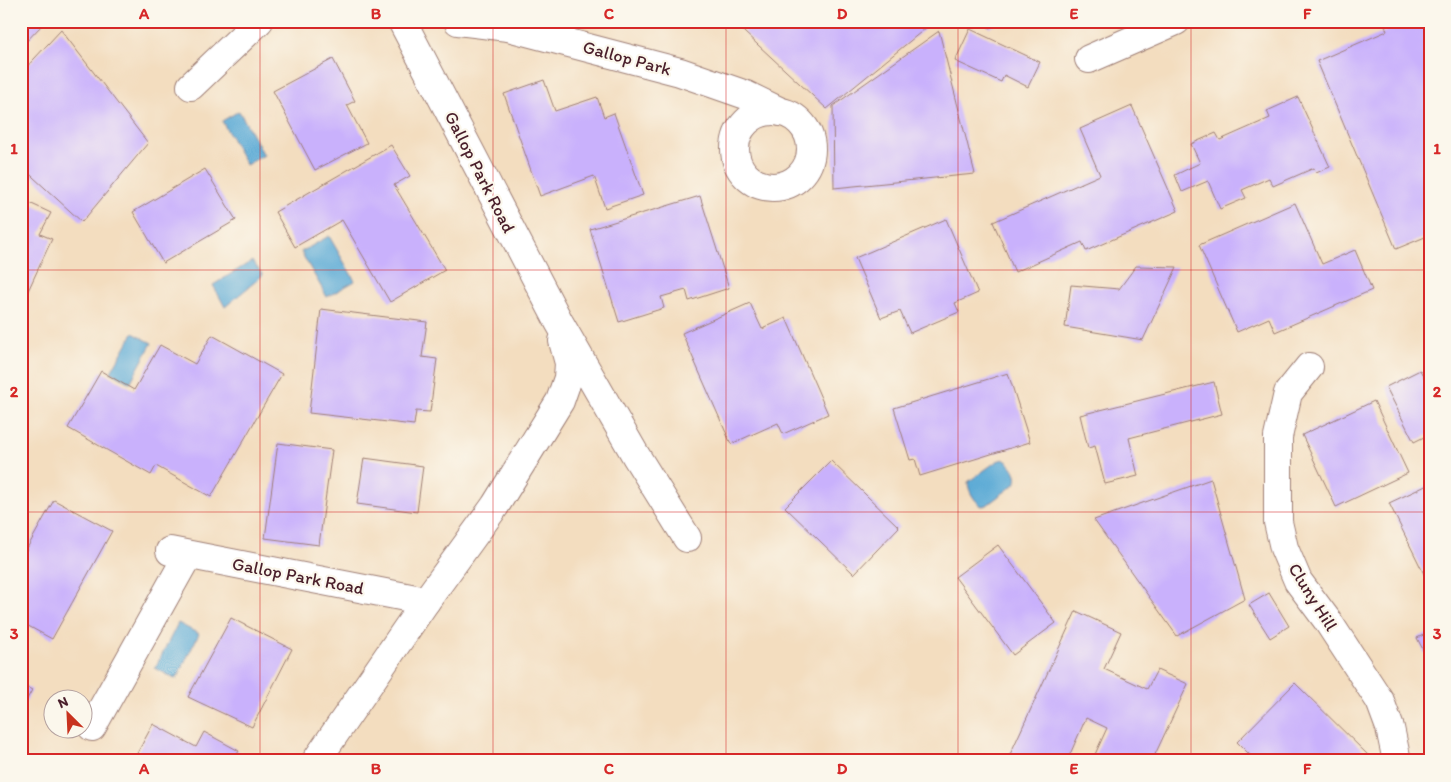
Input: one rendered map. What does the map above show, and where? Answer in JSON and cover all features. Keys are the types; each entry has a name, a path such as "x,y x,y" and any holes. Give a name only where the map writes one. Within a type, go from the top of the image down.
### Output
{"street":[{"path":"191,86 259,21"},
{"name":"Gallop Park Road","path":"402,21 559,322 641,464 687,538"},
{"name":"Gallop Park","path":"458,21 508,27 680,72 746,94 793,117 804,126 810,138 811,150 808,166 798,178 784,186 768,188 752,182 739,168 734,154 732,113 728,100 707,82"},
{"path":"1089,59 1176,21"},
{"path":"734,142 742,127 752,118 765,112 781,112"},
{"name":"Gallop Park Road","path":"316,761 426,601 495,506 560,401 568,378 568,363 559,322"},
{"name":"Cluny Hill","path":"1309,367 1288,394 1278,437 1278,522 1284,548 1298,581 1327,620 1380,700 1390,728 1397,761"},
{"name":"Gallop Park Road","path":"92,727 179,553 426,601"}],"water":[{"path":"239,111 264,155 246,165 222,121"},
{"path":"329,236 355,281 327,297 301,252"},
{"path":"252,261 263,275 225,307 213,285"},
{"path":"133,333 152,343 130,383 111,372"},
{"path":"1003,459 1009,463 1016,473 1015,484 987,505 982,506 972,496 968,482 997,461"},
{"path":"178,623 199,634 176,679 155,668"}],"building":[{"path":"21,21 38,21 42,25 21,47"},
{"path":"746,21 929,21 932,23 827,109 744,32"},
{"path":"986,21 1002,21 989,28"},
{"path":"1387,21 1430,21 1430,235 1396,249 1317,61 1387,31 1384,23"},
{"path":"970,29 1040,62 1028,87 1004,75 1001,82 955,61"},
{"path":"61,30 148,143 82,222 21,166 21,73"},
{"path":"939,31 975,174 834,188 833,106"},
{"path":"333,59 355,101 347,105 367,143 315,170 273,91"},
{"path":"544,80 555,111 597,97 604,117 614,113 643,195 605,208 594,176 540,196 504,94"},
{"path":"1298,97 1330,167 1316,173 1314,168 1273,186 1269,178 1242,190 1246,198 1220,209 1208,181 1182,192 1175,175 1200,163 1191,144 1216,133 1220,140 1270,118 1267,111"},
{"path":"1132,106 1178,211 1086,251 1082,242 1015,272 993,222 1100,175 1080,129"},
{"path":"391,145 410,176 394,185 445,270 390,302 342,220 295,247 275,212"},
{"path":"205,169 236,220 163,263 133,212"},
{"path":"700,196 729,288 689,301 686,290 661,297 664,308 619,322 590,229"},
{"path":"21,199 51,213 40,234 52,239 21,306"},
{"path":"1295,203 1322,264 1355,250 1372,290 1275,332 1269,318 1237,332 1199,245"},
{"path":"946,219 978,293 955,303 959,312 910,333 900,311 881,318 855,258"},
{"path":"1136,266 1177,267 1143,340 1065,327 1071,285 1119,289"},
{"path":"750,303 762,329 786,318 828,414 783,434 778,423 731,444 682,333"},
{"path":"321,309 427,322 422,357 437,359 430,412 416,411 414,425 309,413"},
{"path":"212,335 282,374 211,497 156,466 151,475 68,428 101,371 134,390 160,345 195,364"},
{"path":"1420,370 1430,388 1430,434 1414,442 1386,387"},
{"path":"1008,373 1030,442 920,476 915,459 910,460 894,408"},
{"path":"1214,382 1222,414 1129,438 1138,476 1105,484 1095,446 1088,448 1080,415"},
{"path":"1374,401 1408,473 1336,507 1302,435"},
{"path":"278,443 332,450 319,545 265,538"},
{"path":"364,458 423,466 417,512 357,504"},
{"path":"831,461 899,527 854,574 785,507"},
{"path":"1211,479 1245,599 1177,636 1094,520"},
{"path":"1430,484 1430,576 1426,578 1389,503"},
{"path":"54,500 112,531 52,639 21,622 21,559"},
{"path":"998,545 1056,623 1013,655 955,577"},
{"path":"1269,593 1289,626 1270,638 1249,605"},
{"path":"1076,611 1121,632 1104,669 1147,689 1157,670 1188,684 1152,761 1092,761 1107,728 1086,718 1067,761 1007,761"},
{"path":"231,618 292,649 252,727 188,697"},
{"path":"1430,632 1430,663 1417,638"},
{"path":"1295,683 1374,761 1256,761 1237,742"},
{"path":"21,684 32,690 21,710"},
{"path":"153,724 196,747 204,732 239,751 233,761 133,761"}]}
